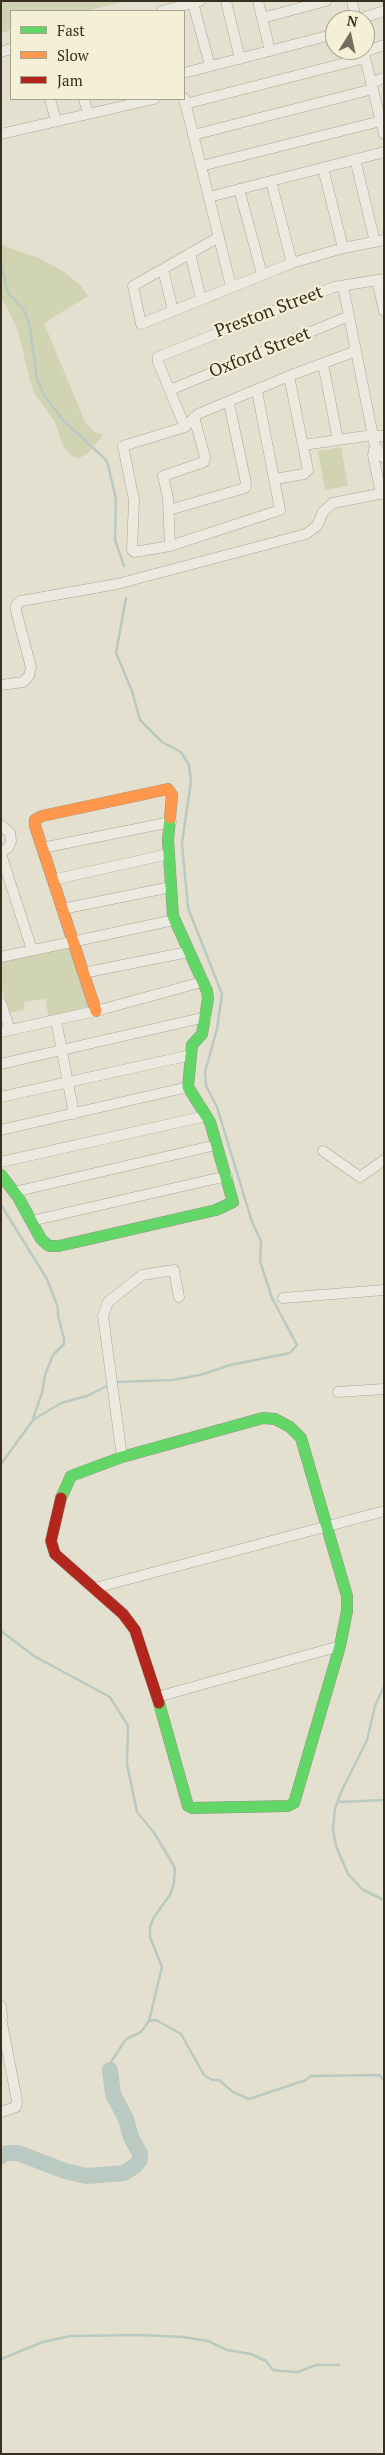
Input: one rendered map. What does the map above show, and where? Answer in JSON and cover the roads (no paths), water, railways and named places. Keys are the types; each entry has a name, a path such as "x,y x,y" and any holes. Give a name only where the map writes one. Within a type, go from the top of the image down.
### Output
{"street":[{"path":"226,1 240,59"},
{"path":"258,1 270,51"},
{"path":"262,18 326,1"},
{"path":"166,10 196,2 210,66"},
{"path":"185,73 325,37"},
{"path":"231,286 184,101 338,60"},
{"path":"366,60 381,115 384,134"},
{"path":"193,135 372,86 384,78"},
{"path":"50,100 56,121"},
{"path":"84,100 88,114"},
{"path":"1,134 88,114 118,103 143,100"},
{"path":"201,166 381,115"},
{"path":"208,197 384,152"},
{"path":"219,237 133,286 141,324 231,286 292,263 343,248 380,241 355,160"},
{"path":"323,168 343,248"},
{"path":"271,181 292,263"},
{"path":"239,189 262,274"},
{"path":"190,253 202,299"},
{"path":"162,269 173,311"},
{"path":"380,280 384,311"},
{"name":"Preston Street","path":"170,390 158,362 158,357 261,315 343,286 380,280"},
{"path":"1,685 23,682 29,676 31,668 16,611 16,605 21,601 123,583 306,534 317,526 323,512 333,504 382,493 373,455 374,440 343,286"},
{"name":"Oxford Street","path":"170,390 349,316"},
{"path":"256,391 281,507 277,512 170,546 137,552 132,550 134,500 123,446 185,428 194,417 289,376 356,351"},
{"path":"322,364 338,440"},
{"path":"275,479 308,473 289,376"},
{"path":"170,390 185,428"},
{"path":"169,510 246,488 229,403"},
{"path":"170,546 169,510 164,476 204,462 205,457 194,417"},
{"path":"303,446 338,440 374,440 384,436"},
{"path":"374,440 384,458"},
{"path":"1,1175 14,1192 41,1240 49,1246 59,1246 216,1210 230,1206 233,1202 227,1176 206,1116 188,1087 193,1043 202,1034 206,1017 207,991 174,920 169,854 172,795 168,790 42,816 35,820 35,826 52,880 96,1011"},
{"path":"42,848 171,822"},
{"path":"1,825 10,833 11,841 8,848 1,853 32,950"},
{"path":"52,880 169,854"},
{"path":"62,910 171,887"},
{"path":"1,957 174,920"},
{"path":"83,973 188,952"},
{"path":"1,1003 6,1031 96,1011 202,982"},
{"path":"1,1064 206,1017"},
{"path":"56,1020 74,1114"},
{"path":"1,1097 191,1055"},
{"path":"1,1130 188,1087"},
{"path":"1,1162 206,1116"},
{"path":"14,1192 216,1145"},
{"path":"323,1151 360,1176 384,1160"},
{"path":"31,1221 227,1176"},
{"path":"122,1457 103,1316 108,1302 142,1275 174,1270 179,1297"},
{"path":"283,1298 384,1290"},
{"path":"338,1392 384,1389"},
{"path":"263,1418 275,1419 290,1427 300,1438 329,1527 347,1596 347,1611 340,1646 294,1803 288,1806 192,1808 188,1806 157,1697 135,1630 123,1614 55,1554 51,1541 63,1492 72,1476 122,1457 263,1418"},
{"path":"94,1588 384,1511"},
{"path":"157,1697 340,1646"},
{"path":"1,2006 2,2024 17,2101 16,2106 1,2112"}],"waterway":[{"path":"1,263 8,293 23,309 29,322 37,379 44,395 63,420 106,460 116,499 115,540 124,566"},
{"path":"116,1382 172,1380 200,1375 230,1365 290,1353 297,1345 272,1298 260,1261 261,1241 252,1222 217,1107 206,1086 205,1072 217,1029 222,994 188,908 182,843 191,781 189,765 181,752 162,742 140,720 132,691 116,653 126,598"},
{"path":"1,1205 47,1279 58,1308 58,1316 64,1338 64,1344 53,1355 45,1375 42,1393 33,1419"},
{"path":"1,1464 33,1420 61,1403 87,1396 109,1385"},
{"path":"1,1631 34,1656 110,1697 128,1726 127,1764 137,1812 155,1834 175,1868 174,1883 170,1895 154,1917 150,1927 150,1937 162,1967 149,2021 141,2032 126,2039 111,2062 110,2070"},
{"path":"384,1686 375,1706 367,1740 335,1808 333,1830 336,1846 348,1874 363,1890 384,1900"},
{"path":"338,1802 384,1800"},
{"path":"149,2021 156,2020 181,2034 204,2075 212,2080 219,2080 233,2092 249,2099 306,2080 311,2076 379,2075 384,2080"},
{"path":"1,2156 7,2153 18,2153 65,2171 87,2176 124,2173 135,2166 140,2160 140,2154 131,2137 126,2119 113,2094 110,2070"},
{"path":"1,2359 43,2342 70,2336 140,2335 183,2337 208,2341 227,2350 251,2354 266,2361 273,2370 298,2372 316,2365 339,2365"}]}
